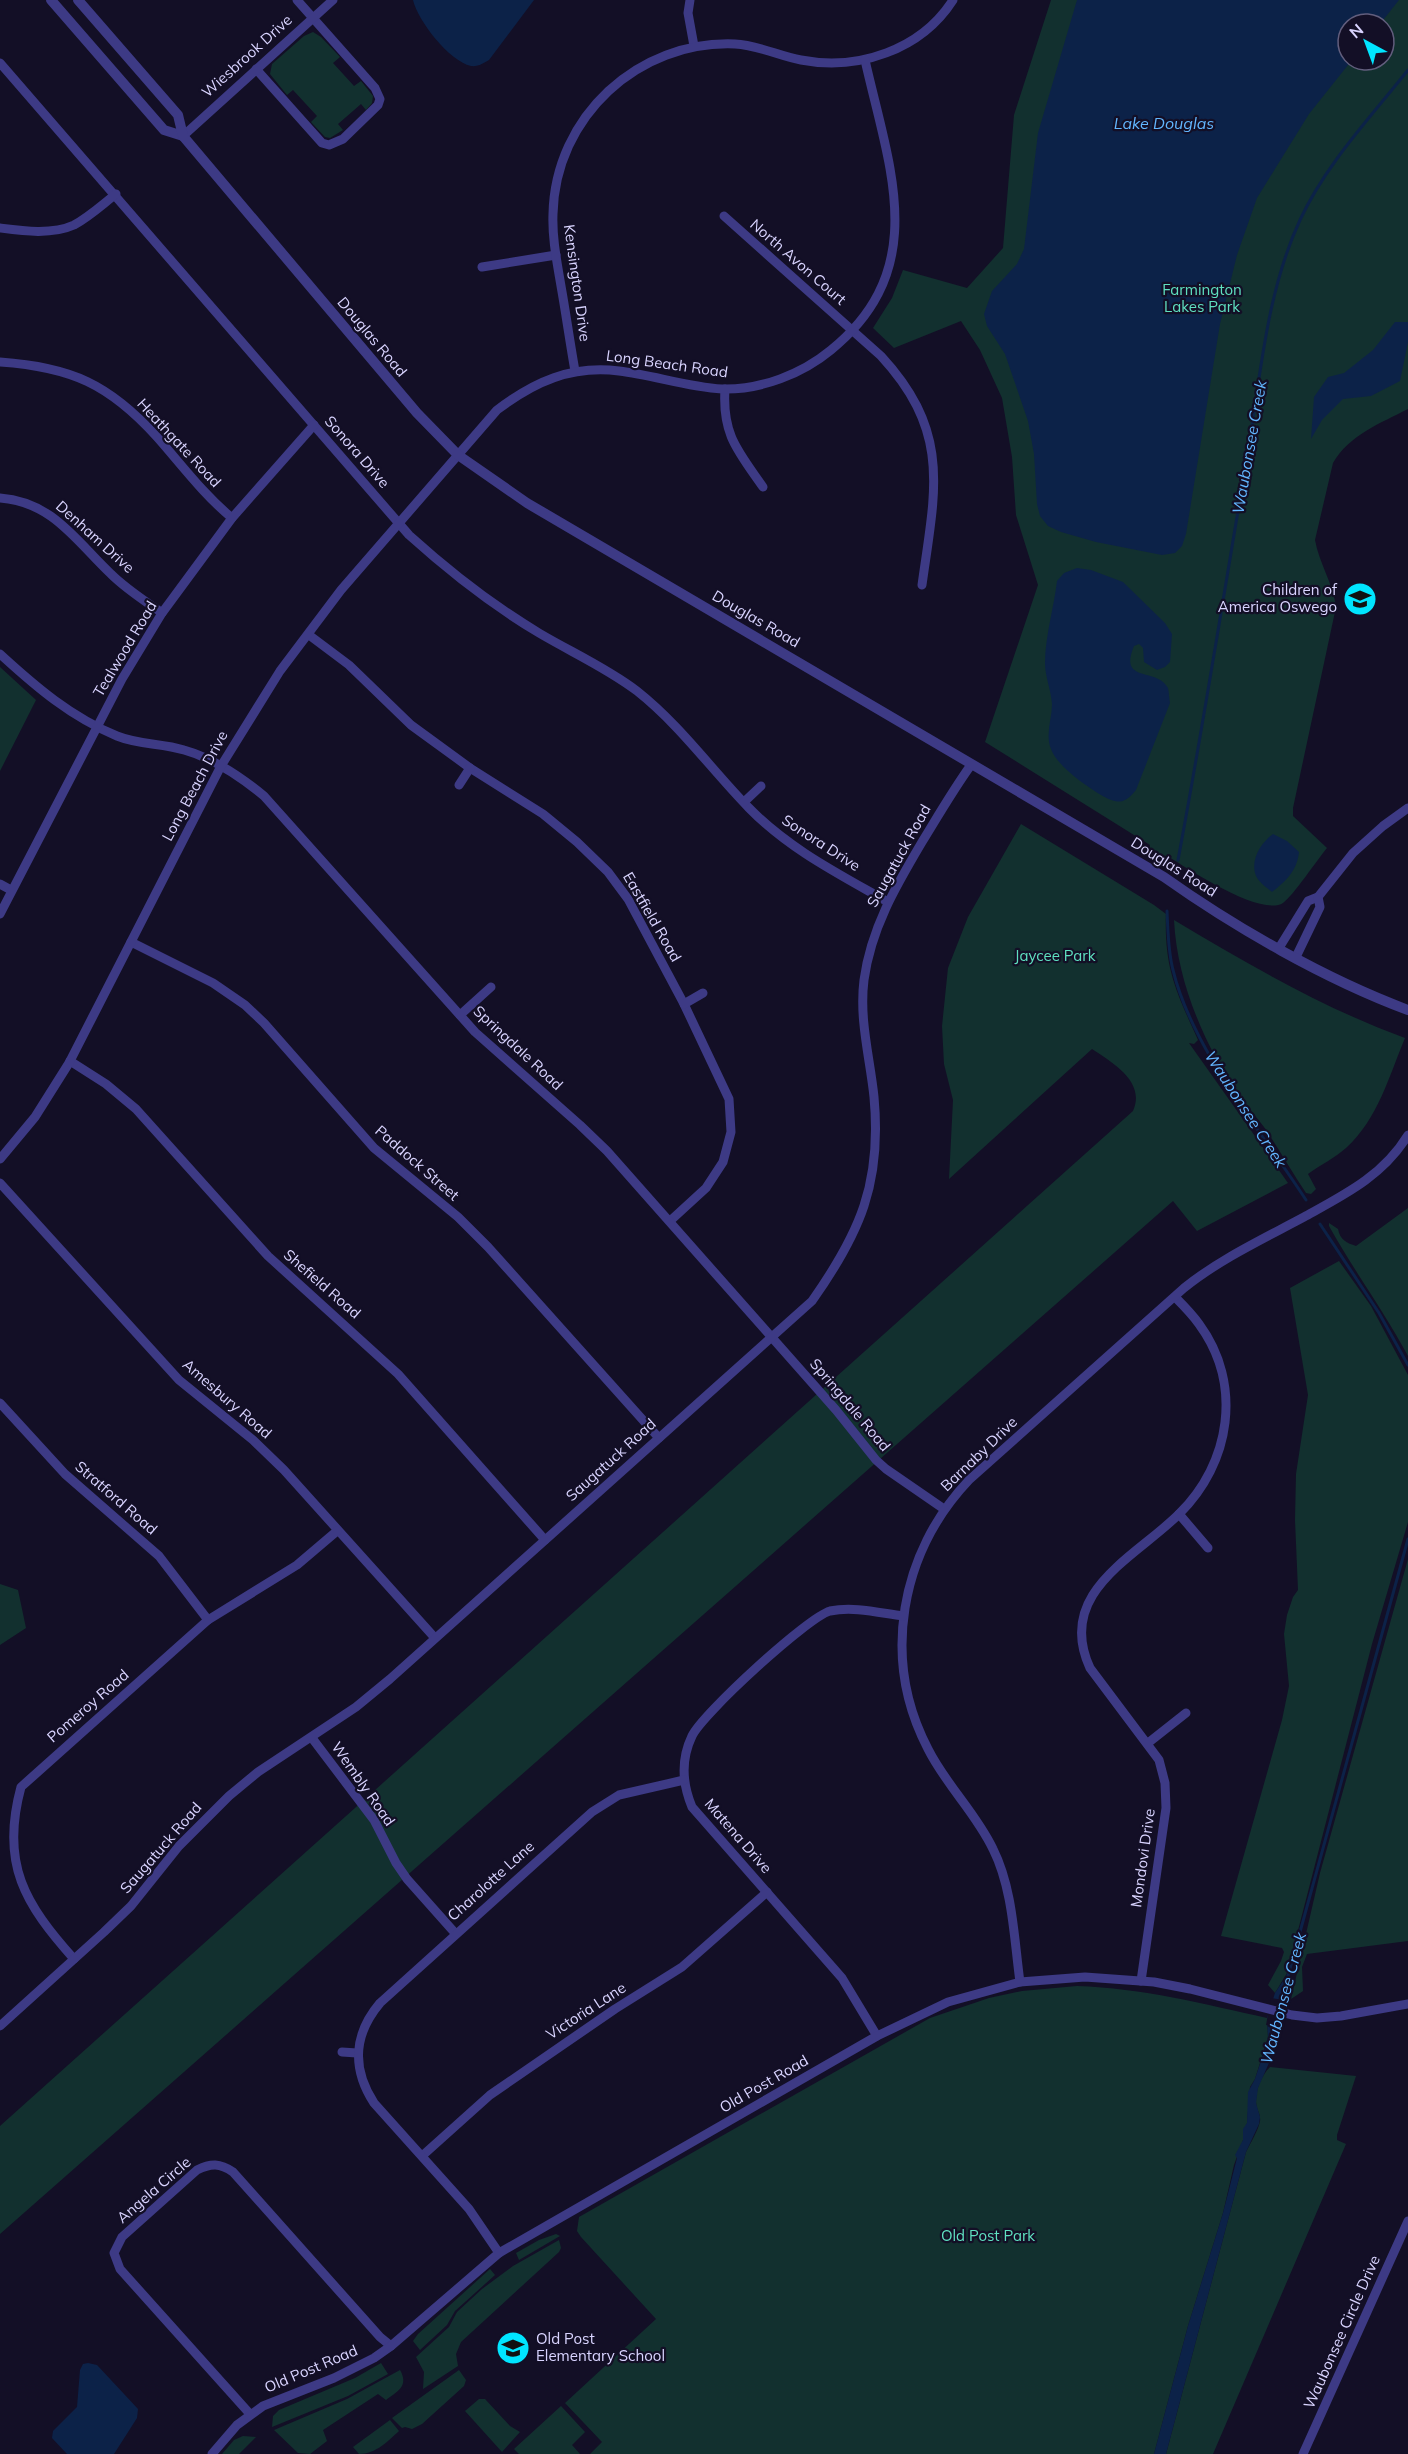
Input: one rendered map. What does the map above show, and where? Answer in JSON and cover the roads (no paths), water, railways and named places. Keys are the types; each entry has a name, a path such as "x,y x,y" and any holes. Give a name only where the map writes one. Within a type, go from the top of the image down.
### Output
{"street":[{"name":"Douglas Road","path":"51,0 164,130 183,136"},
{"name":"Douglas Road","path":"78,0 178,115 183,136 417,413 458,455 527,503 1164,877 1187,894 1279,948 1350,986 1408,1011"},
{"path":"256,69 322,143 336,143 367,118 378,105 379,93 297,0"},
{"name":"Wiesbrook Drive","path":"183,136 333,0"},
{"path":"690,0 688,13 694,46"},
{"name":"Kensington Drive","path":"575,371 556,255 553,213 557,176 572,135 596,101 624,77 651,61 694,46 736,44 763,48 801,60 824,62 865,60 904,46 926,30 953,0"},
{"name":"Long Beach Road","path":"458,455 497,411 521,392 541,382 575,371 619,371 687,385 725,389 741,388 785,378 813,365 853,330 880,293 891,260 897,220 892,182 865,60"},
{"name":"Sonora Drive","path":"0,63 116,194 409,535 448,571 486,599 623,681 683,733 744,802 782,838 823,865 888,902"},
{"path":"0,228 32,231 66,227 86,217 116,194"},
{"name":"North Avon Court","path":"724,216 853,330 900,376 915,400 926,426 933,459 935,488 922,585"},
{"path":"482,267 556,255"},
{"name":"Heathgate Road","path":"0,362 35,364 62,371 88,381 112,395 135,414 215,504 232,518"},
{"path":"725,389 725,418 729,435 763,488"},
{"name":"Tealwood Road","path":"0,914 97,726 162,613 232,518 314,425"},
{"name":"Long Beach Drive","path":"0,1159 35,1117 70,1061 221,766 280,671 341,590 458,455"},
{"name":"Denham Drive","path":"0,498 40,508 56,518 114,576 162,613"},
{"name":"Eastfield Road","path":"309,634 349,665 411,725 470,768 543,814 577,842 608,872 627,899 684,1004 729,1099 730,1132 723,1162 706,1188 670,1221"},
{"name":"Springdale Road","path":"0,654 60,706 97,726 134,741 184,750 221,766 251,785 279,811 496,1053 580,1125 670,1221 856,1432 876,1460 944,1509"},
{"name":"Saugatuck Road","path":"0,2026 131,1905 179,1846 229,1796 258,1772 356,1707 812,1301 841,1259 864,1213 873,1173 876,1132 874,1097 864,1033 864,981 869,954 888,902 971,765"},
{"path":"459,785 470,768"},
{"path":"744,802 762,786"},
{"path":"1279,948 1308,901 1318,897 1353,853 1383,826 1408,808"},
{"path":"0,884 11,890"},
{"path":"1296,957 1320,908 1318,897"},
{"name":"Paddock Street","path":"131,942 221,988 262,1021 374,1148 458,1217 488,1247 659,1438"},
{"path":"460,1015 491,987"},
{"path":"684,1004 703,993"},
{"name":"Shefield Road","path":"70,1061 106,1084 136,1109 268,1256 398,1374 544,1540"},
{"name":"Barnaby Drive","path":"1020,1982 1006,1889 994,1850 936,1764 911,1710 902,1663 903,1616 910,1578 925,1543 944,1509 969,1480 1175,1296 1210,1268 1356,1189 1380,1171 1398,1151 1408,1135"},
{"name":"Amesbury Road","path":"0,1183 179,1380 262,1448 284,1470 435,1638"},
{"name":"Mondovi Drive","path":"1141,1981 1166,1808 1163,1771 1148,1743 1102,1687 1090,1668 1083,1646 1083,1617 1103,1579 1179,1514 1201,1490 1222,1442 1227,1412 1223,1380 1213,1348 1199,1324 1175,1296"},
{"name":"Stratford Road","path":"0,1403 65,1474 159,1556 208,1620"},
{"path":"1179,1514 1208,1548"},
{"name":"Pomeroy Road","path":"4,1825 11,1804 21,1787 36,1771 208,1620 297,1565 337,1531"},
{"name":"Matena Drive","path":"877,2036 842,1978 696,1812 687,1794 684,1780 686,1754 696,1727 808,1623 828,1612 840,1610 854,1609 903,1616"},
{"path":"1148,1743 1186,1713"},
{"name":"Wembly Road","path":"312,1738 374,1820 407,1879 455,1933"},
{"name":"Charolotte Lane","path":"499,2253 477,2219 369,2096 360,2077 357,2053 359,2041 374,2010 455,1933 604,1802 620,1794 684,1780"},
{"path":"9,1877 28,1906 75,1959"},
{"name":"Victoria Lane","path":"422,2156 499,2089 615,2008 682,1967 767,1892"},
{"name":"Old Post Road","path":"212,2454 225,2437 250,2414 263,2406 355,2368 391,2346 499,2253 877,2036 948,2002 1020,1982 1084,1977 1141,1981 1190,1989 1292,2015 1317,2018 1408,2004"},
{"path":"342,2052 357,2053"},
{"name":"Angela Circle","path":"250,2414 135,2286 116,2261 114,2253 122,2237 198,2170 207,2165 216,2164 233,2172 380,2337 391,2346"},
{"name":"Waubonsee Circle Drive","path":"1303,2454 1408,2221"}],"water":[{"path":"413,0 534,0 489,60 471,66 453,57 436,39 421,18"},
{"name":"Lake Douglas","path":"1077,0 1399,0 1390,12 1336,12 1336,72 1342,72 1309,114 1257,198 1237,255 1220,324 1186,534 1182,546 1175,553 1162,555 1096,542 1048,526 1040,516 1037,504 1034,454 1028,421 1005,354 987,326 984,314 992,291 1017,264 1024,249 1038,133"},
{"path":"1395,322 1408,322 1408,342 1400,381 1371,396 1343,399 1322,420 1311,439 1314,397 1328,377 1344,373 1373,350"},
{"path":"1077,568 1091,570 1123,582 1165,623 1172,634 1170,662 1165,667 1157,670 1144,662 1143,648 1139,644 1134,646 1130,658 1131,666 1135,670 1163,682 1168,688 1170,703 1136,790 1124,801 1112,800 1101,795 1073,775 1059,762 1049,743 1052,704 1045,663 1048,632 1057,581 1064,573"},
{"path":"1273,834 1287,841 1299,852 1296,865 1290,875 1272,892 1258,879 1254,867 1258,851"},
{"path":"1283,1981 1290,1982 1291,1999 1279,2040 1258,2088 1256,2103 1260,2117 1259,2124 1246,2152 1166,2454 1154,2454 1188,2326 1223,2213 1237,2158 1235,2155 1243,2140 1243,2129 1247,2123 1248,2092 1255,2079 1268,2037 1267,2018 1275,1993"},
{"path":"83,2364 97,2365 138,2409 137,2418 114,2454 67,2454 52,2438 53,2431 77,2407 80,2370"}],"waterway":[{"name":"Waubonsee Creek","path":"1178,860 1266,337 1279,277 1300,220 1322,180 1408,70"},
{"name":"Waubonsee Creek","path":"1167,911 1173,970 1182,1000 1196,1030 1230,1089 1306,1200"},
{"name":"Waubonsee Creek","path":"1320,1224 1379,1313 1408,1365"},
{"name":"Waubonsee Creek","path":"1286,1983 1408,1539"}],"place":[{"name":"Children of America Oswego","path":"1360,599"},
{"name":"Old Post Elementary School","path":"513,2348"}],"park label":[{"name":"Farmington Lakes Park","path":"1202,298"},
{"name":"Jaycee Park","path":"1055,956"},
{"name":"Old Post Park","path":"988,2236"}]}
